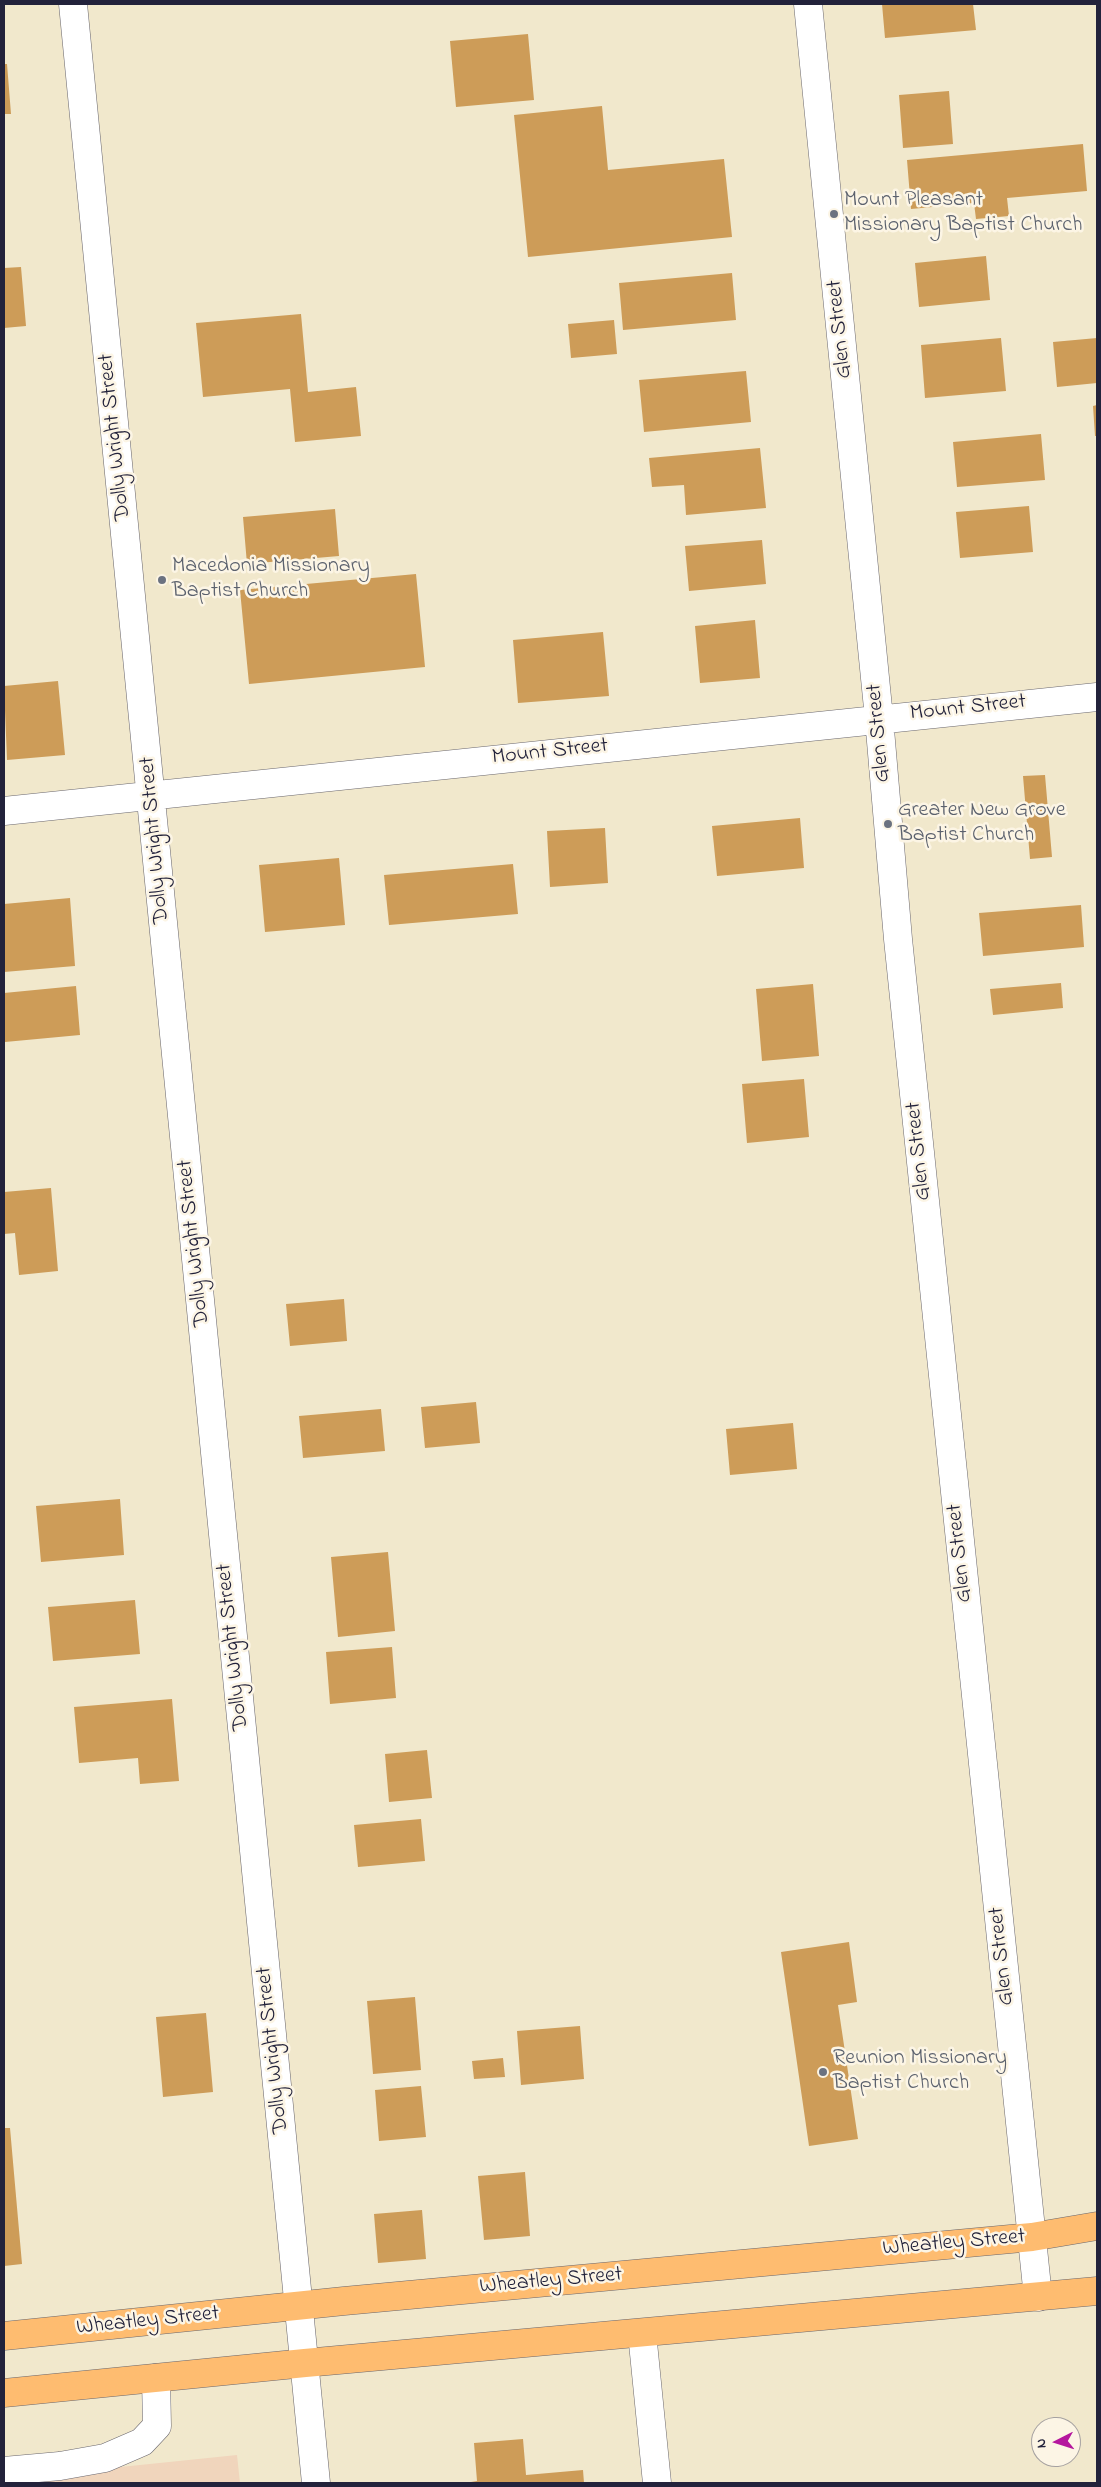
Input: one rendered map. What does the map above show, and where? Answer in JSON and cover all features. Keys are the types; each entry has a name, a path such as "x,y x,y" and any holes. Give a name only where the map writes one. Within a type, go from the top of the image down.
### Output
{"main road":[{"name":"Wheatley Street","path":"4,2336 299,2306 1032,2237 1097,2226"},
{"path":"4,2393 305,2363 1097,2291"}],"street":[{"name":"Dolly Wright Street","path":"73,4 316,2483"},
{"name":"Glen Street","path":"808,4 879,718 900,959 1038,2297"},
{"name":"Mount Street","path":"4,811 879,718 1097,697"},
{"path":"642,2333 657,2483"},
{"path":"4,2471 60,2466 104,2458 142,2442 157,2426 156,2378"}],"shaded area":[{"path":"237,2455 240,2483 4,2483 4,2479"}],"building":[{"path":"882,4 973,4 976,30 885,38"},
{"path":"528,34 534,100 456,107 450,41"},
{"path":"4,64 7,64 11,114 4,114"},
{"path":"949,91 953,144 903,148 899,95"},
{"path":"602,106 608,170 724,159 732,237 528,257 514,115"},
{"path":"1083,144 1087,191 1007,198 1009,216 976,219 974,203 911,209 907,160"},
{"path":"986,256 990,300 919,307 915,263"},
{"path":"21,267 26,326 4,328 4,268"},
{"path":"732,273 736,320 623,330 619,283"},
{"path":"301,314 308,392 356,387 361,436 295,442 290,389 203,397 196,323"},
{"path":"614,320 617,354 571,358 568,324"},
{"path":"1001,338 1006,391 925,398 921,345"},
{"path":"1097,338 1097,383 1057,387 1053,342"},
{"path":"746,371 751,422 644,432 639,380"},
{"path":"1097,405 1097,436 1095,436 1093,406"},
{"path":"1041,434 1045,480 957,487 953,442"},
{"path":"760,448 766,508 686,515 684,485 652,487 649,458"},
{"path":"1029,506 1033,552 960,558 956,512"},
{"path":"335,509 339,556 247,564 243,517"},
{"path":"762,540 766,584 689,591 685,546"},
{"path":"416,574 425,667 249,684 240,590"},
{"path":"755,620 760,678 700,683 695,626"},
{"path":"603,632 609,696 518,703 513,640"},
{"path":"58,681 65,755 7,760 4,686"},
{"path":"1045,775 1052,857 1030,859 1023,776"},
{"path":"800,818 804,868 717,876 712,826"},
{"path":"605,828 608,883 550,887 547,831"},
{"path":"339,858 345,925 265,932 259,865"},
{"path":"513,864 518,914 389,925 384,875"},
{"path":"70,898 75,966 4,972 4,904"},
{"path":"1081,905 1084,947 983,956 979,913"},
{"path":"1061,983 1063,1008 993,1015 990,989"},
{"path":"813,984 819,1056 762,1061 756,989"},
{"path":"76,986 80,1035 5,1042 4,993"},
{"path":"804,1079 809,1137 747,1143 742,1084"},
{"path":"51,1188 58,1271 19,1275 15,1233 4,1234 4,1192"},
{"path":"344,1299 347,1341 290,1346 286,1304"},
{"path":"476,1402 480,1443 425,1448 421,1407"},
{"path":"381,1409 385,1451 303,1458 299,1416"},
{"path":"793,1423 797,1469 730,1475 726,1429"},
{"path":"120,1499 124,1555 41,1562 36,1506"},
{"path":"388,1552 395,1631 338,1637 331,1557"},
{"path":"135,1600 140,1654 53,1661 48,1607"},
{"path":"392,1647 396,1698 330,1704 326,1652"},
{"path":"172,1699 179,1781 140,1784 138,1758 79,1763 74,1707"},
{"path":"427,1750 432,1798 389,1802 385,1754"},
{"path":"421,1819 425,1861 358,1867 354,1825"},
{"name":"Reunion Missionary Baptist Church","path":"849,1942 857,2002 838,2005 858,2139 809,2146 781,1952"},
{"path":"415,1997 421,2070 373,2074 367,2001"},
{"path":"206,2013 213,2092 163,2097 156,2017"},
{"path":"580,2026 584,2079 521,2085 517,2031"},
{"path":"503,2058 505,2077 474,2079 472,2061"},
{"path":"421,2086 426,2137 379,2141 375,2090"},
{"path":"4,2128 10,2128 22,2264 4,2266"},
{"path":"525,2172 530,2236 484,2240 478,2176"},
{"path":"422,2210 426,2259 378,2263 374,2214"},
{"path":"523,2439 526,2475 583,2470 584,2483 465,2483 477,2481 474,2443"}],"place":[{"name":"Mount Pleasant Missionary Baptist Church","path":"834,214"},
{"name":"Macedonia Missionary Baptist Church","path":"162,580"},
{"name":"Greater New Grove Baptist Church","path":"888,824"},
{"name":"Reunion Missionary Baptist Church","path":"823,2072"}]}
